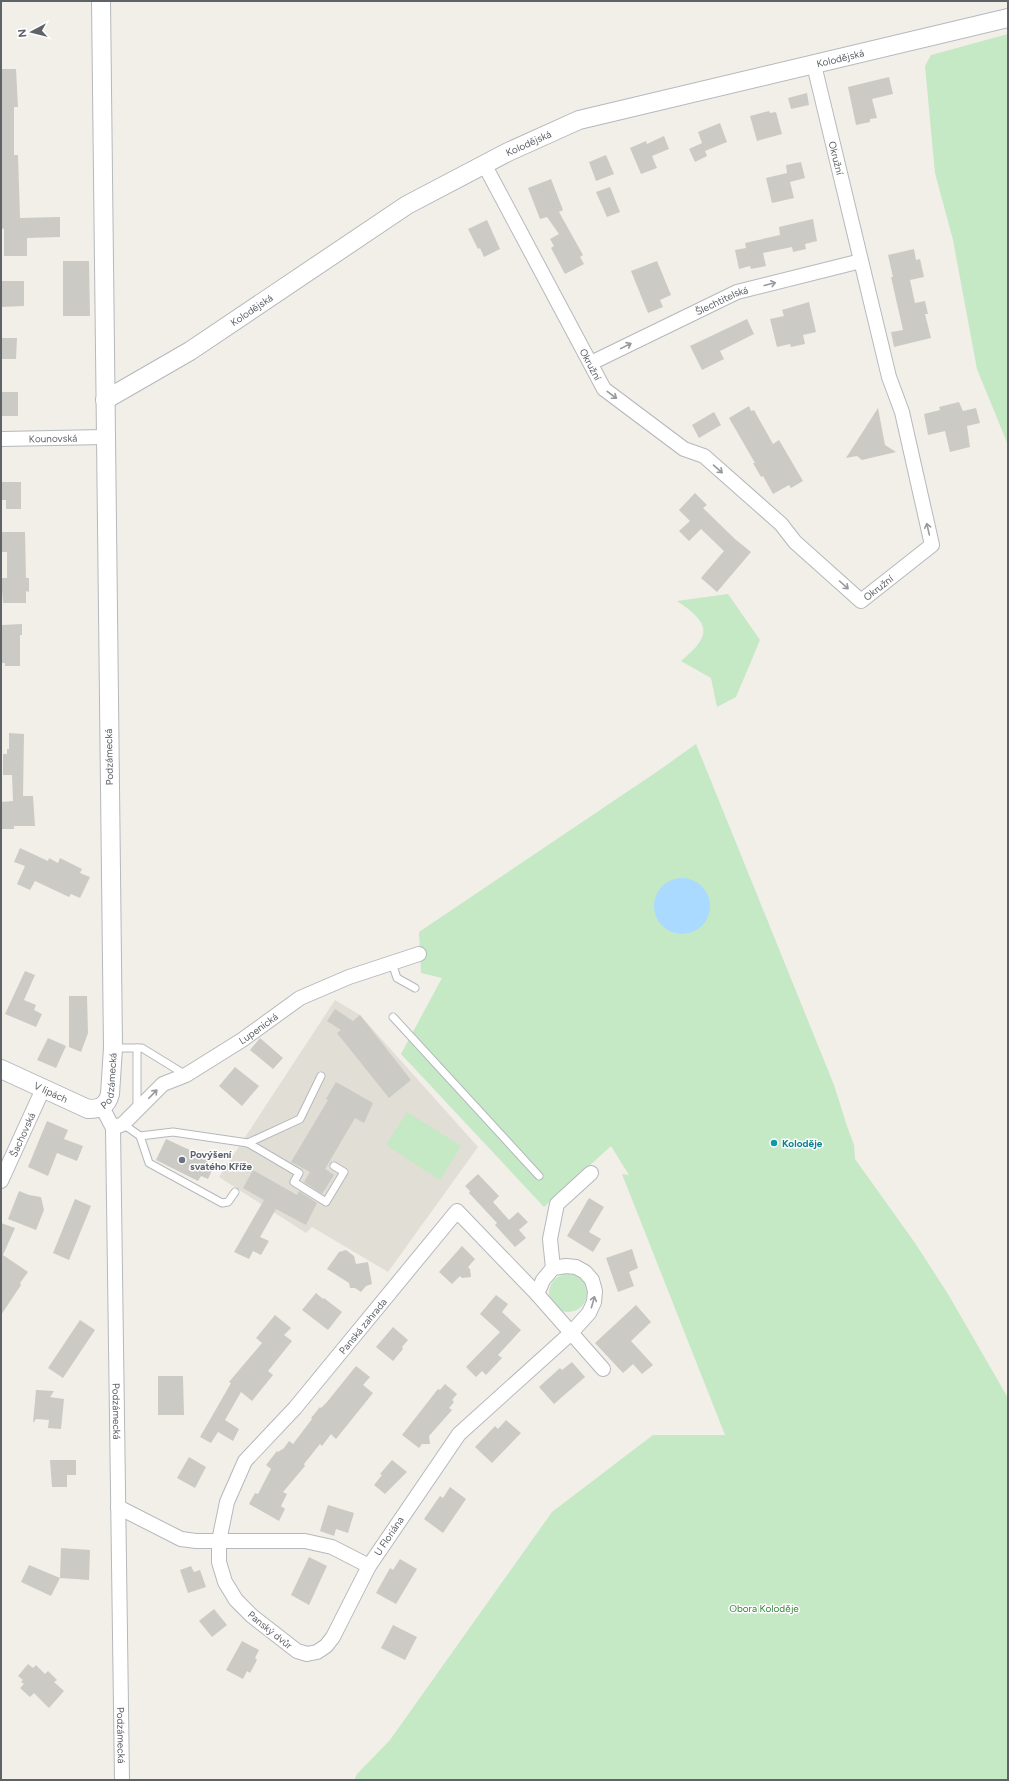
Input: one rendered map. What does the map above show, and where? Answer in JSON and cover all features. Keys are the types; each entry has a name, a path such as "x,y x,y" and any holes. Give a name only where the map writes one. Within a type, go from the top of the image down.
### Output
{"street":[{"name":"Podzámecká","path":"101,1 113,1048 109,1100 102,1107 118,1126 118,1507 122,1780"},
{"name":"Kolodějská","path":"105,400 190,351 407,205 508,152 579,120 1008,18"},
{"name":"Okružní","path":"484,164 604,388 684,449 704,456 781,524 822,570 861,601 932,545 902,412 889,377 814,65"},
{"name":"Šlechtitelská","path":"591,363 737,292 861,261"},
{"name":"Kounovská","path":"1,440 106,437"},
{"name":"Lupenická","path":"118,1126 137,1112 163,1084 186,1075 242,1040 300,998 348,977 419,954"},
{"name":"V lipách","path":"1,1069 83,1108 95,1109 102,1107"},
{"name":"Šachovská","path":"1,1181 43,1089"},
{"path":"553,1268 550,1239 557,1204 591,1173"},
{"name":"Panská zahrada","path":"219,1541 227,1502 246,1461 295,1408 457,1211 537,1294 604,1369"},
{"path":"537,1294 543,1280 553,1268 566,1266 576,1267 585,1272 592,1280 595,1291 594,1302 589,1313 571,1333"},
{"name":"U Floriána","path":"118,1507 181,1539 219,1541 306,1541 332,1547 369,1566 459,1434 571,1333"},
{"name":"Panský dvůr","path":"219,1541 219,1562 225,1582 236,1600 252,1616 297,1651 307,1654 317,1652 326,1646 333,1637 369,1566"}],"lane":[{"path":"390,963 393,966 397,978 415,988"},
{"path":"393,1017 539,1176"},
{"path":"113,1048 142,1048 186,1075"},
{"path":"137,1048 137,1112"},
{"path":"248,1143 300,1119 321,1076"},
{"path":"118,1126 140,1136 174,1132 248,1143 299,1173 294,1182 326,1202 344,1172 334,1166"},
{"path":"140,1136 149,1163 222,1203 228,1202 235,1192"}],"shaded area":[{"path":"335,1000 360,1015 478,1147 388,1272 312,1227 306,1233 219,1177"}],"green space":[{"path":"1008,34 1008,445 977,369 953,240 935,173 925,66 931,55"},
{"path":"728,594 760,640 736,697 717,707 711,678 681,661 699,644 703,630 701,623 696,616 677,601"},
{"name":"Obora Koloděje","path":"696,744 834,1085 854,1145 855,1159 915,1243 948,1294 1008,1398 1008,1780 354,1780 357,1774 390,1740 552,1512 653,1435 725,1435 622,1174 629,1175 611,1146 544,1207 401,1054 442,978 421,973 419,932"},
{"path":"407,1112 461,1146 440,1180 386,1145"},
{"path":"564,1274 572,1274 579,1277 584,1282 587,1293 584,1304 579,1309 572,1312 564,1312 557,1309 552,1304 549,1297 549,1289 552,1282 557,1277"}],"water":[{"path":"682,878 693,880 702,886 708,895 710,906 708,917 702,926 693,932 682,934 671,932 662,926 656,917 654,906 656,895 662,886 671,880"}],"building":[{"path":"1,69 16,69 18,107 14,107 14,155 18,155 20,218 60,217 60,237 27,238 27,256 4,256 4,229 1,228"},
{"path":"889,77 893,94 872,99 877,118 870,119 870,122 856,125 848,87"},
{"path":"807,93 809,105 791,109 788,98"},
{"path":"769,111 770,113 776,112 782,134 757,141 750,116"},
{"path":"720,123 727,142 705,151 707,156 695,162 689,149 702,143 698,132"},
{"path":"664,136 669,149 652,156 657,168 641,174 630,148 646,141 647,144"},
{"path":"606,155 614,174 596,181 589,162"},
{"path":"801,162 805,178 790,182 794,198 772,203 766,178 787,173 786,165"},
{"path":"551,179 563,210 559,212 583,255 580,257 584,264 565,274 551,248 554,246 550,239 559,234 547,217 540,219 528,188"},
{"path":"610,187 620,212 607,217 596,192"},
{"path":"813,219 817,241 805,244 806,249 793,252 792,247 763,253 766,266 751,269 750,266 739,269 735,250 746,248 745,243 780,235 779,227"},
{"path":"487,220 500,249 484,257 480,248 478,249 468,229"},
{"path":"914,249 916,260 920,259 924,277 910,280 915,303 925,301 928,314 925,314 931,338 894,347 891,332 903,330 891,277 893,277 888,255"},
{"path":"63,261 89,261 90,316 63,316"},
{"path":"657,261 671,295 660,300 663,307 648,313 631,271"},
{"path":"1,281 24,281 24,306 1,307"},
{"path":"809,302 816,332 803,335 805,344 791,347 790,344 777,347 770,319 784,316 782,310"},
{"path":"747,319 754,334 720,351 724,359 702,370 690,346"},
{"path":"1,338 17,338 16,359 1,359"},
{"path":"1,392 18,392 18,416 1,416"},
{"path":"959,402 963,411 976,408 980,423 967,426 970,447 950,452 945,431 928,435 924,414 940,410 939,407"},
{"path":"749,406 751,411 754,410 773,444 779,440 803,481 791,488 789,485 773,494 763,476 761,477 753,463 755,463 729,418"},
{"path":"878,408 885,445 896,452 862,460 857,456 846,458"},
{"path":"714,412 721,425 699,438 692,425"},
{"path":"1,482 21,482 21,509 6,509 6,500 1,500"},
{"path":"695,493 707,505 703,508 735,539 751,552 717,592 701,578 724,551 701,529 689,541 679,531 690,521 679,510"},
{"path":"1,532 25,532 26,578 29,578 29,592 26,591 26,603 3,603 1,578 7,578 7,552 1,552"},
{"path":"22,624 22,635 20,635 20,666 5,666 5,663 2,663 2,625"},
{"path":"9,733 24,734 23,796 33,796 35,826 14,826 14,829 1,829 1,802 13,801 12,775 3,775 3,754 7,754 7,749 9,749"},
{"path":"20,848 48,861 49,858 58,863 60,858 82,869 80,873 90,877 80,898 71,894 69,897 35,881 30,890 17,884 25,866 14,862"},
{"path":"25,971 35,975 24,1000 36,1005 34,1010 42,1014 36,1027 5,1014"},
{"path":"69,996 87,996 88,1033 81,1052 69,1047"},
{"path":"335,1009 353,1021 360,1015 411,1080 389,1098 337,1033 341,1030 327,1021"},
{"path":"48,1038 66,1046 56,1068 37,1060"},
{"path":"260,1038 283,1058 273,1069 250,1050"},
{"path":"235,1067 259,1086 242,1106 219,1086"},
{"path":"336,1082 373,1103 364,1123 355,1118 325,1169 334,1175 322,1194 304,1182 310,1172 291,1162 328,1100 326,1099"},
{"path":"47,1121 68,1130 64,1139 83,1146 77,1161 57,1153 48,1176 28,1167"},
{"name":"Povýšení svatého Kříže","path":"166,1139 209,1159 206,1164 213,1168 208,1179 201,1176 198,1181 156,1160"},
{"path":"253,1170 297,1195 299,1191 317,1203 306,1225 276,1209 260,1237 269,1241 261,1255 253,1251 249,1259 234,1252 264,1200 243,1188"},
{"path":"478,1174 499,1196 493,1202 509,1220 518,1212 528,1222 519,1230 526,1238 515,1247 495,1225 497,1223 469,1193 470,1191 465,1186"},
{"path":"19,1191 29,1195 41,1197 44,1210 36,1230 8,1219"},
{"path":"589,1198 604,1207 589,1232 601,1239 593,1252 567,1236"},
{"path":"75,1199 91,1206 69,1260 53,1253"},
{"path":"1,1223 15,1228 3,1255 28,1272 1,1315"},
{"path":"462,1246 475,1259 468,1267 470,1269 471,1277 462,1278 460,1276 452,1284 439,1272"},
{"path":"632,1249 638,1268 629,1272 634,1286 618,1292 606,1258"},
{"path":"346,1250 354,1256 356,1264 368,1262 372,1284 366,1286 361,1292 355,1288 350,1288 349,1283 327,1269 339,1252"},
{"path":"316,1293 342,1312 328,1330 302,1310"},
{"path":"496,1295 508,1304 502,1312 521,1330 498,1355 502,1358 486,1375 482,1371 476,1377 466,1367 500,1332 480,1314"},
{"path":"636,1305 651,1322 631,1341 653,1365 642,1374 633,1364 623,1373 595,1343"},
{"path":"275,1315 291,1328 284,1335 292,1341 268,1371 273,1375 252,1401 241,1392 225,1420 239,1429 233,1441 218,1432 211,1443 200,1437 231,1383 229,1382 262,1343 256,1338"},
{"path":"80,1320 95,1330 63,1378 48,1368"},
{"path":"393,1327 408,1340 393,1361 376,1347"},
{"path":"572,1362 585,1377 554,1404 539,1387 560,1368 562,1370"},
{"path":"356,1366 370,1377 363,1385 373,1393 336,1439 331,1434 322,1446 320,1444 304,1464 305,1466 283,1492 287,1494 281,1506 285,1509 279,1521 249,1504 255,1493 258,1494 271,1469 266,1465 277,1451 278,1452 284,1448 289,1441 293,1444 312,1419 311,1418 320,1407 321,1408 327,1402"},
{"path":"158,1376 183,1376 184,1415 158,1415"},
{"path":"445,1384 457,1394 452,1400 454,1402 449,1408 452,1410 429,1436 430,1444 422,1444 419,1448 402,1435 438,1389 440,1390"},
{"path":"36,1390 54,1391 50,1397 64,1399 61,1429 48,1428 49,1420 36,1419 33,1423"},
{"path":"506,1420 521,1433 492,1463 475,1447 495,1426 498,1429"},
{"path":"189,1457 206,1467 195,1488 177,1478"},
{"path":"50,1460 76,1460 76,1475 67,1475 67,1487 52,1487"},
{"path":"392,1460 407,1472 385,1494 374,1485 382,1475 380,1474"},
{"path":"450,1487 466,1499 443,1533 424,1519 440,1496 443,1498"},
{"path":"328,1505 354,1513 348,1533 336,1529 334,1536 320,1531"},
{"path":"61,1548 90,1550 89,1580 60,1578"},
{"path":"309,1557 327,1566 309,1605 291,1595"},
{"path":"400,1559 417,1569 396,1604 376,1593 390,1568 393,1570"},
{"path":"29,1565 60,1578 51,1596 21,1582"},
{"path":"191,1566 194,1572 200,1570 206,1587 188,1593 180,1570"},
{"path":"214,1609 227,1625 212,1637 199,1621"},
{"path":"393,1625 417,1637 405,1660 381,1648"},
{"path":"242,1641 259,1650 255,1658 257,1660 250,1673 247,1671 243,1679 226,1670"},
{"path":"28,1664 33,1668 36,1665 45,1674 48,1671 57,1680 54,1682 64,1691 49,1708 34,1693 30,1697 20,1688 24,1684 21,1682 23,1680 18,1676"}],"place":[{"name":"Koloděje","path":"774,1143"},
{"name":"Povýšení svatého Kříže","path":"182,1160"}]}
